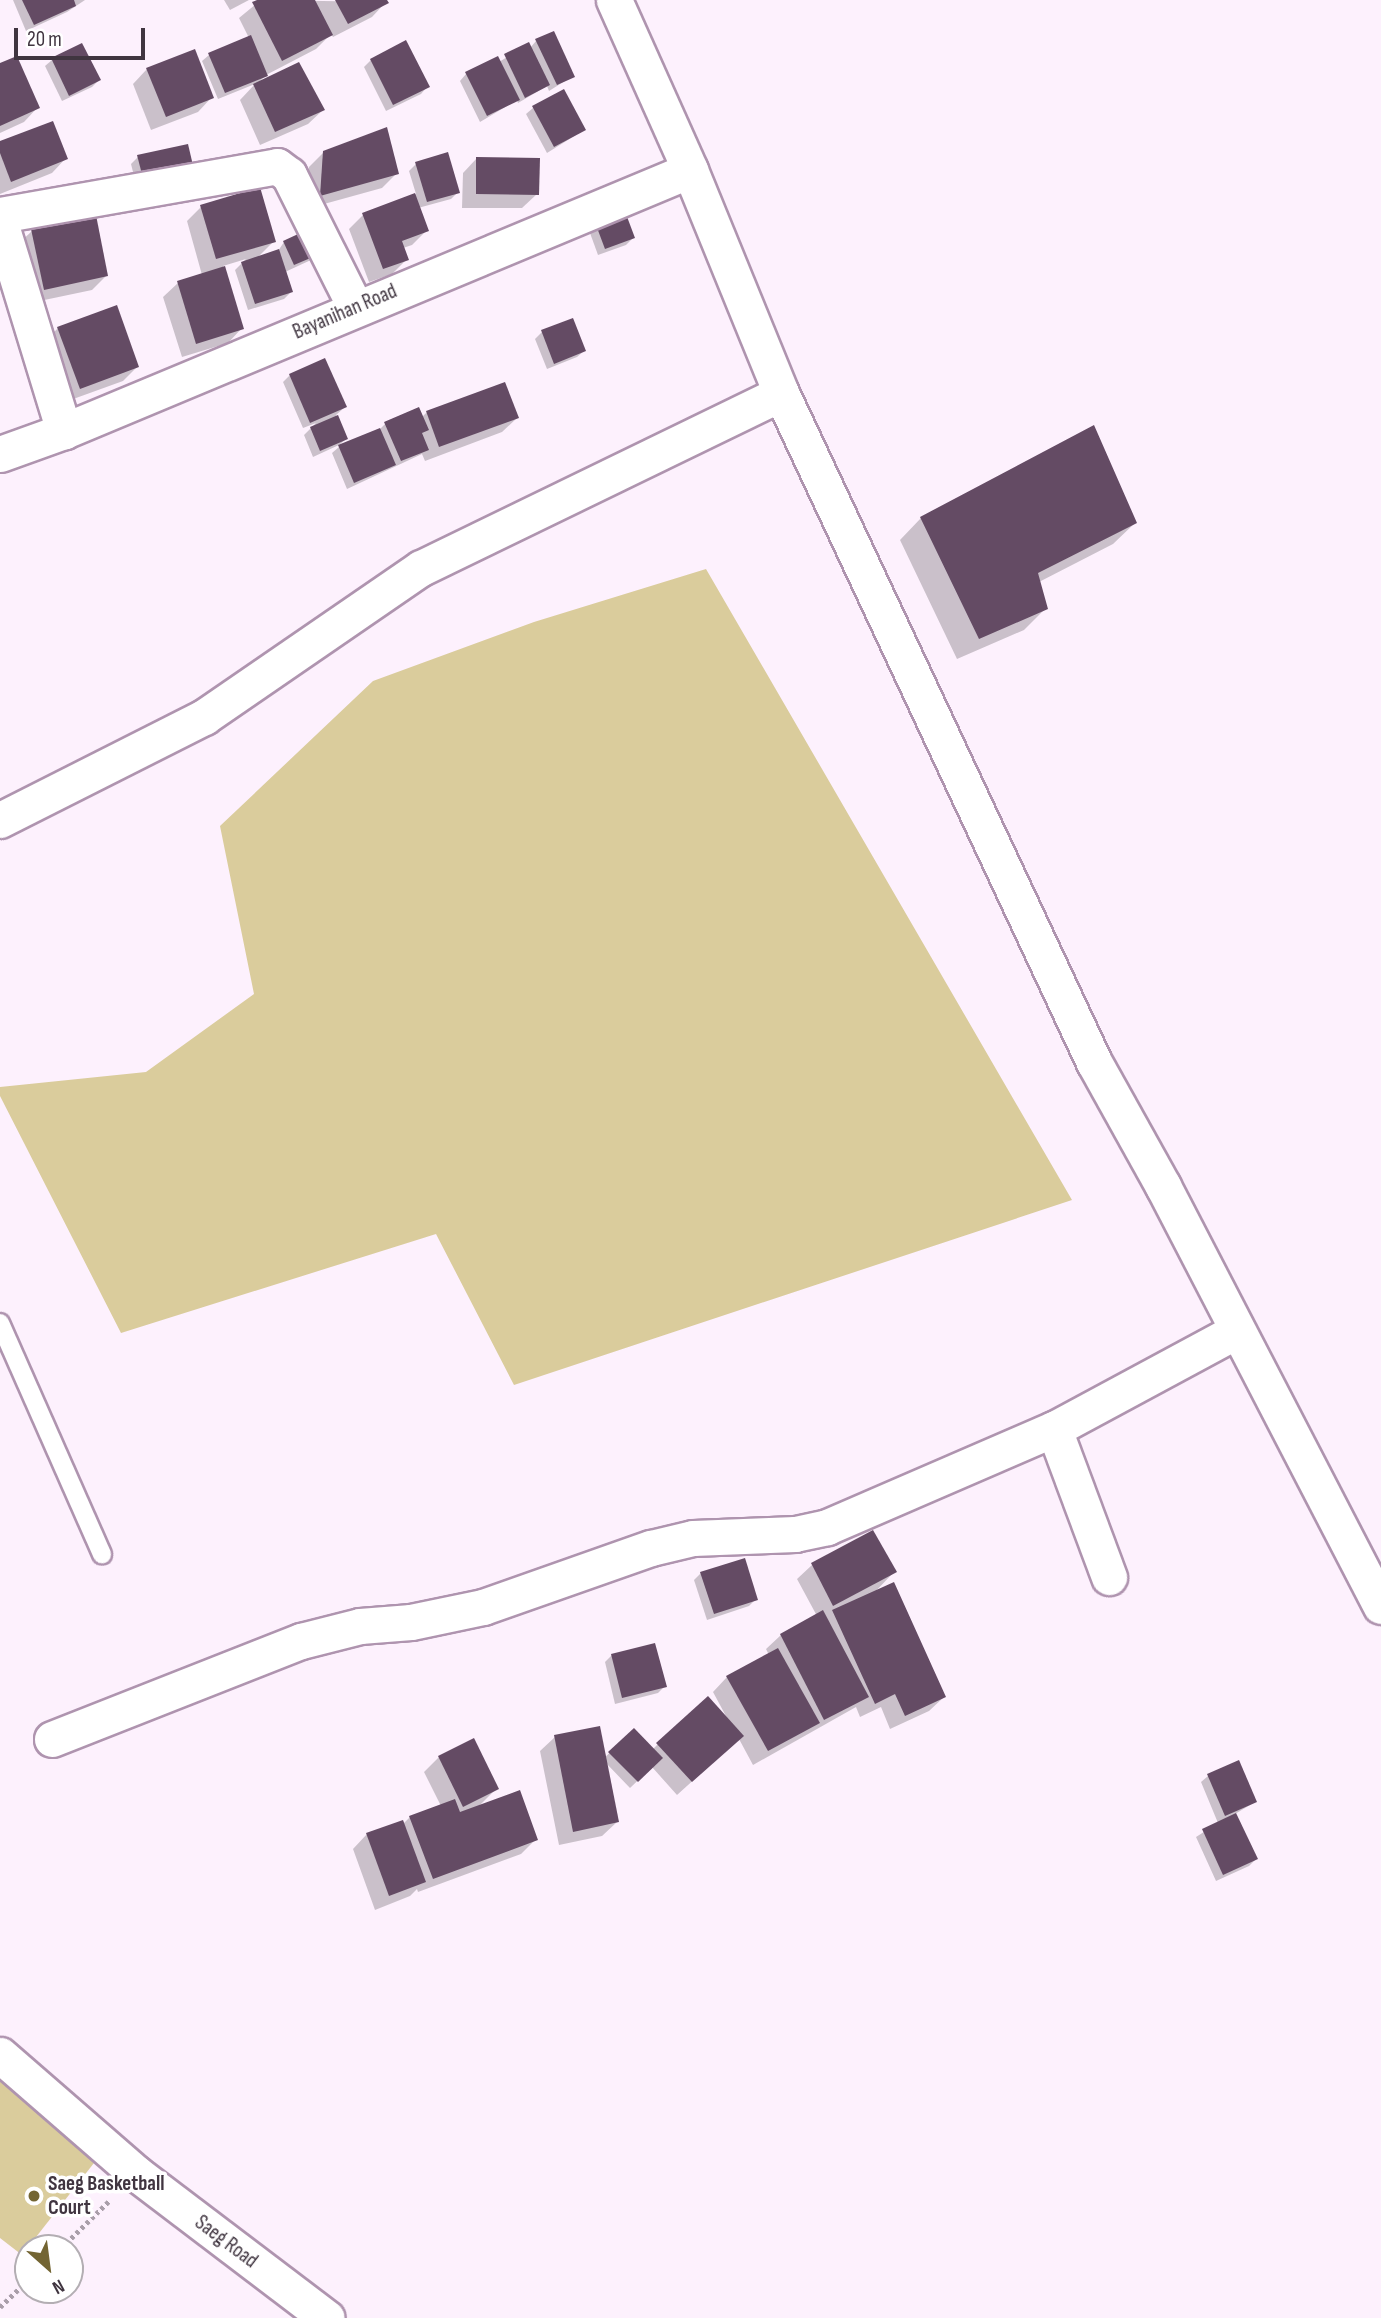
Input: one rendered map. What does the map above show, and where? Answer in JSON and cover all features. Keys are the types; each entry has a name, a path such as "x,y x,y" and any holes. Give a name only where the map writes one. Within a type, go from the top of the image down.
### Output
{"street":[{"path":"614,0 690,170 781,393 1094,1062 1163,1186 1381,1606"},
{"path":"0,215 277,166 289,175 355,307"},
{"name":"Bayanihan Road","path":"0,454 64,430 690,170"},
{"path":"0,222 64,430"},
{"path":"0,820 204,717 421,568 781,393"},
{"path":"52,1739 301,1641 360,1626 411,1622 483,1607 651,1548 693,1538 795,1534 827,1527 1054,1429 1236,1331"},
{"path":"1054,1429 1109,1577"},
{"name":"Saeg Road","path":"0,2055 137,2174 327,2318"}],"lane":[{"path":"0,1323 102,1554"}],"path":[{"path":"75,2234 137,2174"},
{"path":"0,2307 14,2294"}],"shaded area":[{"path":"706,569 1072,1200 514,1385 436,1234 121,1333 0,1096 0,1087 146,1072 254,994 220,826 373,681 534,622"},
{"name":"Saeg Basketball Court","path":"0,2073 101,2154 38,2234 14,2234 14,2249 0,2238"}],"building":[{"path":"22,0 74,0 76,6 34,25"},
{"path":"315,0 333,35 282,61 252,2"},
{"path":"335,0 387,0 389,3 348,24"},
{"path":"554,31 575,77 557,85 535,39"},
{"path":"251,35 268,76 225,93 208,53"},
{"path":"406,40 430,87 393,105 370,59"},
{"path":"529,42 550,85 525,98 504,54"},
{"path":"82,43 101,80 69,96 51,58"},
{"path":"195,49 214,98 166,117 146,68"},
{"path":"17,56 40,108 0,126 0,63"},
{"path":"498,56 520,100 487,116 465,72"},
{"path":"299,62 325,110 275,132 253,84"},
{"path":"564,89 586,130 554,147 532,106"},
{"path":"53,121 68,159 11,182 0,153 0,141"},
{"path":"387,127 399,174 320,196 323,151"},
{"path":"188,144 195,174 145,186 137,155"},
{"path":"448,152 460,193 427,202 415,162"},
{"path":"476,157 540,158 539,195 476,194"},
{"path":"260,187 276,242 216,259 200,205"},
{"path":"415,193 429,231 402,241 409,260 383,269 362,213"},
{"path":"626,214 635,238 605,249 596,225"},
{"path":"96,215 108,276 44,290 31,229"},
{"path":"309,229 320,254 294,265 283,241"},
{"path":"279,249 293,292 255,304 241,262"},
{"path":"225,266 244,329 196,344 177,281"},
{"path":"117,305 139,367 80,389 57,327"},
{"path":"573,318 586,351 554,364 541,330"},
{"path":"325,358 347,407 310,423 289,374"},
{"path":"505,382 519,418 439,447 426,411"},
{"path":"419,407 429,430 422,433 429,450 401,461 384,422"},
{"path":"338,415 348,439 320,451 310,427"},
{"path":"1094,425 1137,523 1038,573 1048,609 979,639 920,517"},
{"path":"380,428 396,465 354,483 338,445"},
{"path":"873,1530 897,1572 833,1606 811,1563"},
{"path":"745,1558 758,1600 714,1614 700,1572"},
{"path":"894,1582 946,1697 905,1716 895,1694 875,1704 832,1610"},
{"path":"823,1610 869,1697 824,1720 780,1634"},
{"path":"655,1643 667,1687 622,1698 611,1654"},
{"path":"778,1648 820,1723 768,1751 726,1676"},
{"path":"708,1696 744,1736 692,1782 656,1743"},
{"path":"600,1726 619,1822 573,1832 554,1735"},
{"path":"634,1728 663,1758 638,1782 608,1752"},
{"path":"474,1738 499,1789 463,1807 438,1756"},
{"path":"1239,1760 1257,1802 1225,1816 1207,1774"},
{"path":"520,1790 538,1840 433,1879 409,1816 455,1799 460,1812"},
{"path":"1236,1813 1258,1859 1223,1875 1202,1829"},
{"path":"403,1820 426,1882 389,1896 366,1833"}],"place":[{"name":"Saeg Basketball Court","path":"34,2196"}]}
